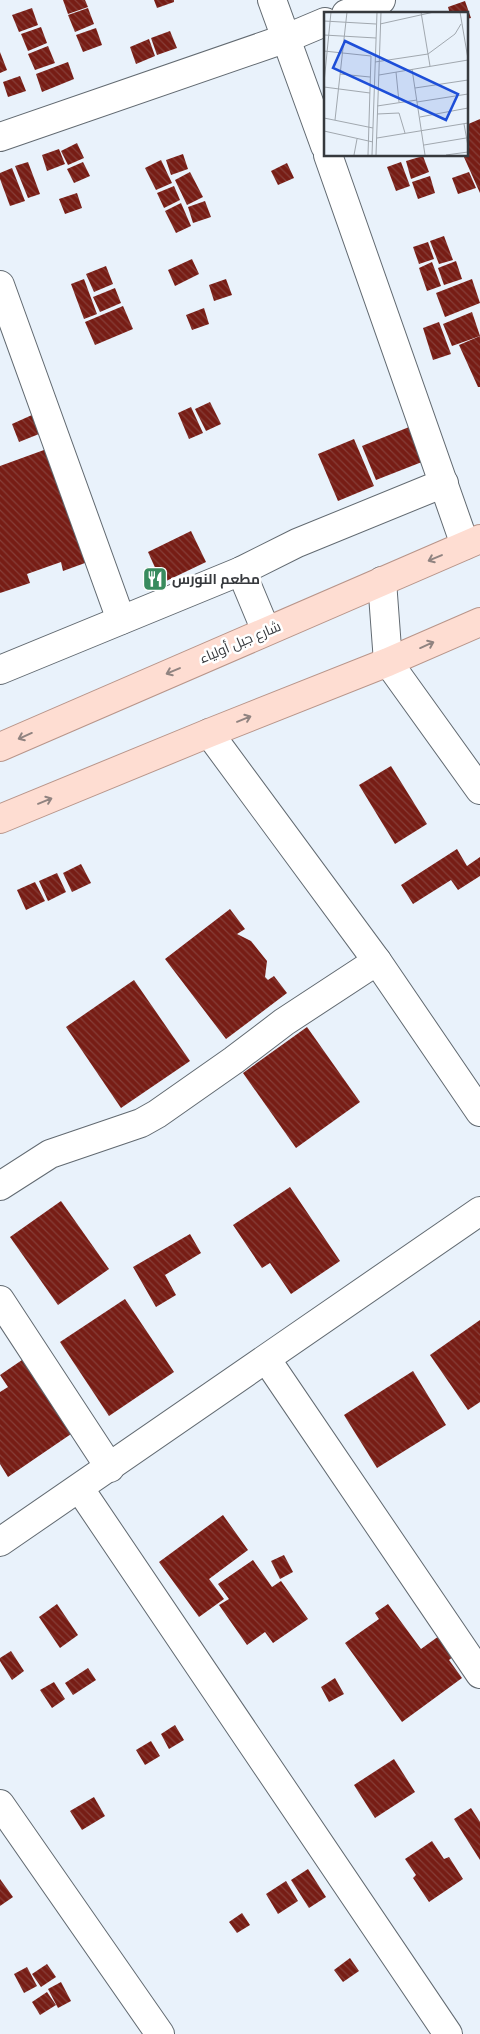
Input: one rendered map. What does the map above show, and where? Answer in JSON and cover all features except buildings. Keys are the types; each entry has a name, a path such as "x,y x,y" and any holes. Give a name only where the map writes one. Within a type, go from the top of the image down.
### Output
{"main road":[{"name":"شارع جبل أولياء","path":"0,747 473,542"},
{"path":"0,819 388,662 480,622"}],"street":[{"path":"272,0 324,143"},
{"path":"351,12 381,0"},
{"path":"0,136 287,38 324,22"},
{"path":"328,156 444,482 473,542"},
{"path":"0,285 121,620"},
{"path":"0,670 240,571 297,543 444,482"},
{"path":"240,571 266,631"},
{"path":"382,582 388,662 480,790"},
{"path":"209,733 377,960 480,1112"},
{"path":"0,1186 50,1154 140,1123 157,1114 284,1022 377,960"},
{"path":"0,1542 267,1360 480,1211"},
{"path":"1,1304 110,1468"},
{"path":"267,1360 480,1674"},
{"path":"80,1488 448,2034"},
{"path":"0,1804 160,2034"}],"place":[{"name":"مطعم النورس","path":"155,579"}]}
